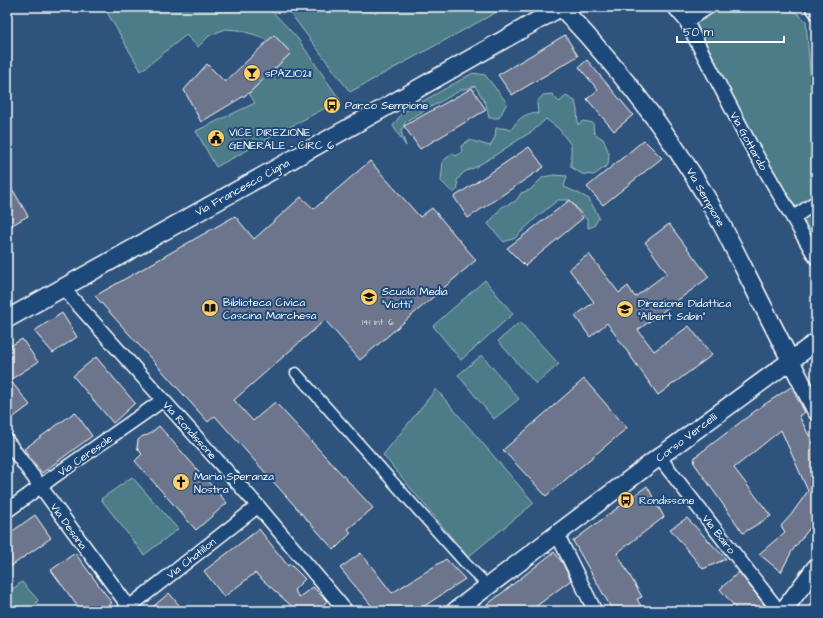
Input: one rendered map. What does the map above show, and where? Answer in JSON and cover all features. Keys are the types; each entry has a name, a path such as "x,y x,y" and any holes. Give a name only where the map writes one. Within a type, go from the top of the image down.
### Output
{"street":[{"name":"Via Francesco Cigna","path":"7,319 561,7"},
{"name":"Via Sempione","path":"561,7 641,101 688,166 717,215 816,411"},
{"name":"Via Gottardo","path":"674,7 686,21 750,144 816,258"},
{"path":"686,21 709,7"},
{"path":"812,7 816,12"},
{"path":"793,218 816,202"},
{"name":"Via Rondissone","path":"62,288 258,506 346,611"},
{"name":"Corso Vercelli","path":"455,611 768,376 816,342"},
{"path":"296,373 466,564 488,586"},
{"name":"Via Ceresole","path":"7,511 163,400"},
{"name":"Via Desana","path":"7,441 128,610"},
{"name":"Via Bairo","path":"660,457 779,611"},
{"name":"Via Chatillon","path":"128,610 258,506"},
{"path":"558,534 595,611"},
{"path":"783,611 816,567"}],"green space":[{"path":"104,7 268,7 298,39 340,100 216,167 196,131 255,103 249,93 291,53 274,35 268,41 256,35 238,30 225,29 209,36 198,47 186,35 141,71"},
{"path":"284,7 506,7 350,92"},
{"path":"683,7 790,7 806,21 816,145 816,240 756,142 696,23"},
{"path":"473,73 485,75 507,103 499,118 489,118 486,104 475,86 461,90 406,121 401,131 406,146 393,126 402,113"},
{"path":"552,94 559,102 566,96 575,101 578,125 583,121 593,123 594,133 603,139 609,153 608,165 594,175 582,174 571,167 571,145 559,129 546,119 533,131 474,168 464,172 457,180 458,189 453,193 441,181 443,161 453,153 456,156 462,152 461,146 469,140 490,146 495,137 496,128 511,130 522,117 534,113 538,114 537,102 543,95"},
{"path":"554,175 567,176 564,187 589,199 599,217 594,226 588,228 588,221 570,200 558,200 538,216 515,238 504,242 488,224 502,207 516,201 521,193 530,190 543,177"},
{"path":"485,280 513,314 461,360 433,326"},
{"path":"520,322 559,364 536,384 498,341"},
{"path":"482,355 519,399 494,419 458,375"},
{"path":"436,389 534,503 468,557 383,455"},
{"path":"132,477 178,529 144,555 101,499"},
{"path":"22,582 38,600 33,609 29,611 7,611 7,593"}],"building":[{"name":"sPAZIO211","path":"274,35 291,53 249,93 201,122 184,90 207,64 225,82"},
{"path":"565,35 578,56 512,95 498,75"},
{"path":"587,60 633,115 614,131 587,99 598,90 579,67"},
{"path":"472,88 486,110 420,149 404,126"},
{"path":"644,140 662,158 603,205 587,187"},
{"path":"529,147 544,167 468,218 454,197"},
{"path":"370,161 420,217 432,208 476,260 360,360 325,320 234,400 253,421 275,402 373,508 348,529 351,533 334,550 215,416 208,422 95,296 235,216 254,239 301,197 314,209"},
{"path":"7,180 28,216 7,228"},
{"path":"570,200 583,218 525,266 507,248"},
{"name":"Direzione Didattica \"Albert Sabin\"","path":"669,224 709,277 638,330 654,351 689,326 712,355 658,395 607,323 590,337 575,316 594,302 569,269 589,254 619,293 628,286 635,297 667,273 645,242"},
{"path":"62,313 77,337 53,353 34,331"},
{"path":"22,339 38,362 10,380 30,405 7,422 7,348"},
{"path":"96,357 135,403 113,423 73,376"},
{"path":"584,379 627,428 546,496 503,450"},
{"path":"791,387 805,412 799,416 816,449 816,520 792,551 781,572 759,554 785,532 781,526 808,491 781,430 734,468 771,516 743,533 694,463 695,457 759,408"},
{"path":"75,412 92,436 42,473 24,449"},
{"name":"Maria Speranza Nostra","path":"159,426 227,503 196,530 135,461 142,454 137,448 138,440 143,436 148,435"},
{"path":"647,486 664,517 617,553 642,597 637,599 644,611 613,611 573,541"},
{"path":"35,515 51,538 7,569 7,535"},
{"path":"687,518 726,559 703,569 670,529"},
{"path":"259,529 288,566 290,564 305,579 294,590 299,597 313,587 327,601 318,611 297,611 255,573 224,597 204,571"},
{"path":"554,552 562,562 571,580 530,611 479,611"},
{"path":"75,553 112,603 100,611 81,611 51,570"},
{"path":"361,553 392,593 446,559 465,579 417,611 376,611 340,568"},
{"path":"739,572 766,607 763,611 738,611 720,589"},
{"path":"169,593 184,611 148,611"}],"place":[{"name":"sPAZIO211","path":"252,73"},
{"name":"Parco Sempione","path":"332,105"},
{"name":"VICE DIREZIONE GENERALE - CIRC 6","path":"216,138"},
{"name":"Scuola Media \"Viotti\"","path":"369,297"},
{"name":"Biblioteca Civica Cascina Marchesa","path":"210,308"},
{"name":"Direzione Didattica \"Albert Sabin\"","path":"625,309"},
{"name":"Maria Speranza Nostra","path":"181,482"},
{"name":"Rondissone","path":"626,500"}]}
